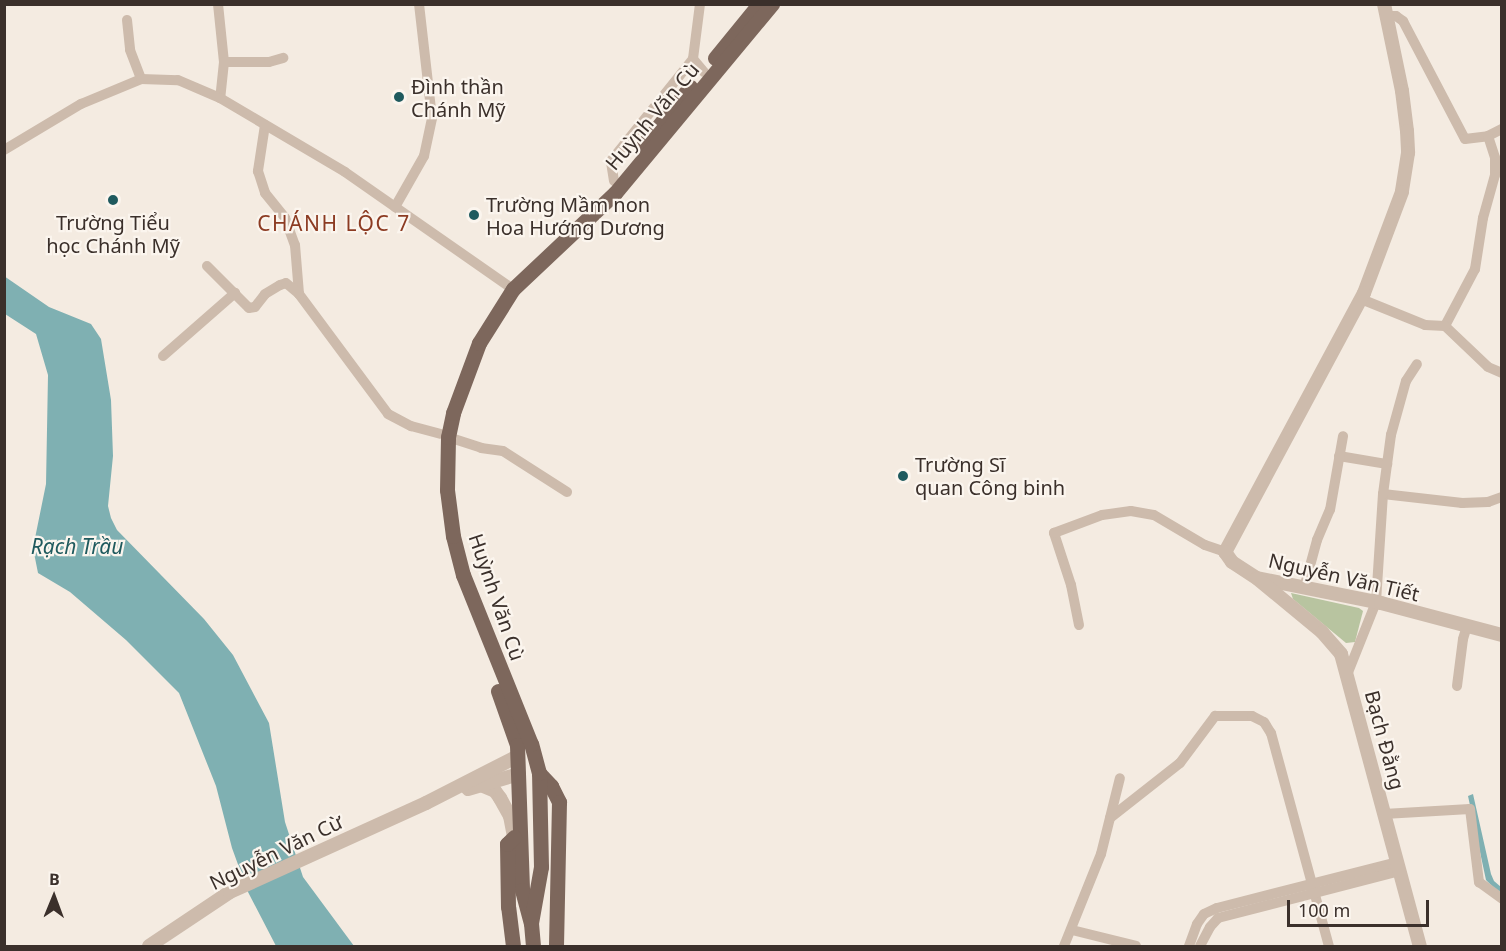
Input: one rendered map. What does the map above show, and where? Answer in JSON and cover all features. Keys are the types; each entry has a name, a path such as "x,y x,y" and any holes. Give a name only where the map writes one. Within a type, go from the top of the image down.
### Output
{"main road":[{"path":"533,946 531,923 522,890 519,774 514,733 448,555 438,493 438,449 444,435 457,376 478,329 510,287 615,187 707,75 759,4"},
{"name":"Huỳnh Văn Cù","path":"707,75 772,4"},
{"name":"Huỳnh Văn Cù","path":"444,435 447,490 453,536 463,575 533,751 539,773 541,867 531,923"},
{"path":"518,756 533,751"},
{"path":"519,774 539,773"},
{"name":"Huỳnh Văn Cù","path":"539,773 551,786"},
{"path":"531,923 548,870 552,829 551,786"},
{"path":"551,786 559,802 556,946"},
{"path":"520,821 514,837 515,893 531,923"},
{"path":"513,946 508,907 507,844 514,837"}],"street":[{"path":"218,4 224,62 220,98"},
{"path":"395,207 424,156 432,118 419,4"},
{"path":"700,4 693,59 707,75"},
{"path":"1385,10 1403,21 1465,139 1488,136 1502,129"},
{"path":"1225,552 1361,299 1386,240 1402,192 1408,153 1402,91 1385,10"},
{"path":"127,20 130,50 141,79"},
{"path":"224,62 269,62 283,58"},
{"name":"Huỳnh Văn Cù","path":"615,187 611,162 693,59"},
{"path":"4,150 81,104 141,79 178,80 220,98 345,172 510,287"},
{"path":"265,124 258,171 265,193 285,218 295,244 299,294"},
{"path":"1445,326 1475,269 1483,218 1495,175 1495,158 1488,136"},
{"path":"207,266 249,308 255,307 265,294 280,285 286,284 299,294 388,414 411,426 481,448 503,451 567,492"},
{"path":"163,356 235,293"},
{"path":"1361,299 1425,325 1445,326 1488,367 1502,373"},
{"path":"1347,675 1376,602 1383,494 1391,435 1406,381 1417,364"},
{"path":"1304,588 1317,540 1330,510 1343,436"},
{"path":"1339,456 1387,464"},
{"path":"1383,494 1462,503 1488,502 1502,497"},
{"name":"Nguyễn Văn Tiết","path":"1079,625 1071,585 1054,533 1102,515 1131,511 1154,515 1205,545 1225,552 1232,562 1257,578 1376,602 1502,635"},
{"name":"Bạch Đằng","path":"1257,578 1332,642 1341,654 1420,946"},
{"path":"1457,686 1467,626"},
{"path":"1110,818 1180,763 1215,716 1252,716 1264,722 1271,733 1329,946"},
{"name":"Nguyễn Văn Cừ","path":"149,946 230,892 426,803 518,756"},
{"name":"Nguyễn Văn Cừ","path":"426,803 519,774"},
{"path":"1064,946 1101,854 1120,778"},
{"path":"481,785 495,791 501,798 510,816 514,837"},
{"path":"1384,814 1470,809 1479,882 1502,899"},
{"path":"1189,946 1197,924 1204,914 1217,908 1398,867"},
{"path":"1200,946 1210,927 1218,918 1313,888"},
{"path":"1072,930 1136,946"}],"green space":[{"path":"1291,593 1359,608 1363,611 1355,642 1346,643 1293,599"}],"water":[{"name":"Rạch Trầu","path":"4,276 49,307 91,324 101,339 111,400 113,456 108,506 111,518 117,530 204,619 233,655 269,723 285,822 303,877 354,946 276,946 248,892 232,848 216,786 179,693 126,640 70,592 38,573 33,548 46,484 48,375 36,334 5,314"},
{"path":"1473,794 1491,874 1494,881 1501,887 1501,895 1486,880 1468,796"}],"place":[{"name":"Đình thần Chánh Mỹ","path":"399,97"},
{"name":"Trường Tiểu học Chánh Mỹ","path":"113,200"},
{"name":"Trường Mầm non Hoa Hướng Dương","path":"474,215"},
{"name":"Trường Sĩ quan Công binh","path":"903,476"}],"district":[{"name":"CHÁNH LỘC 7","path":"334,223"}]}
